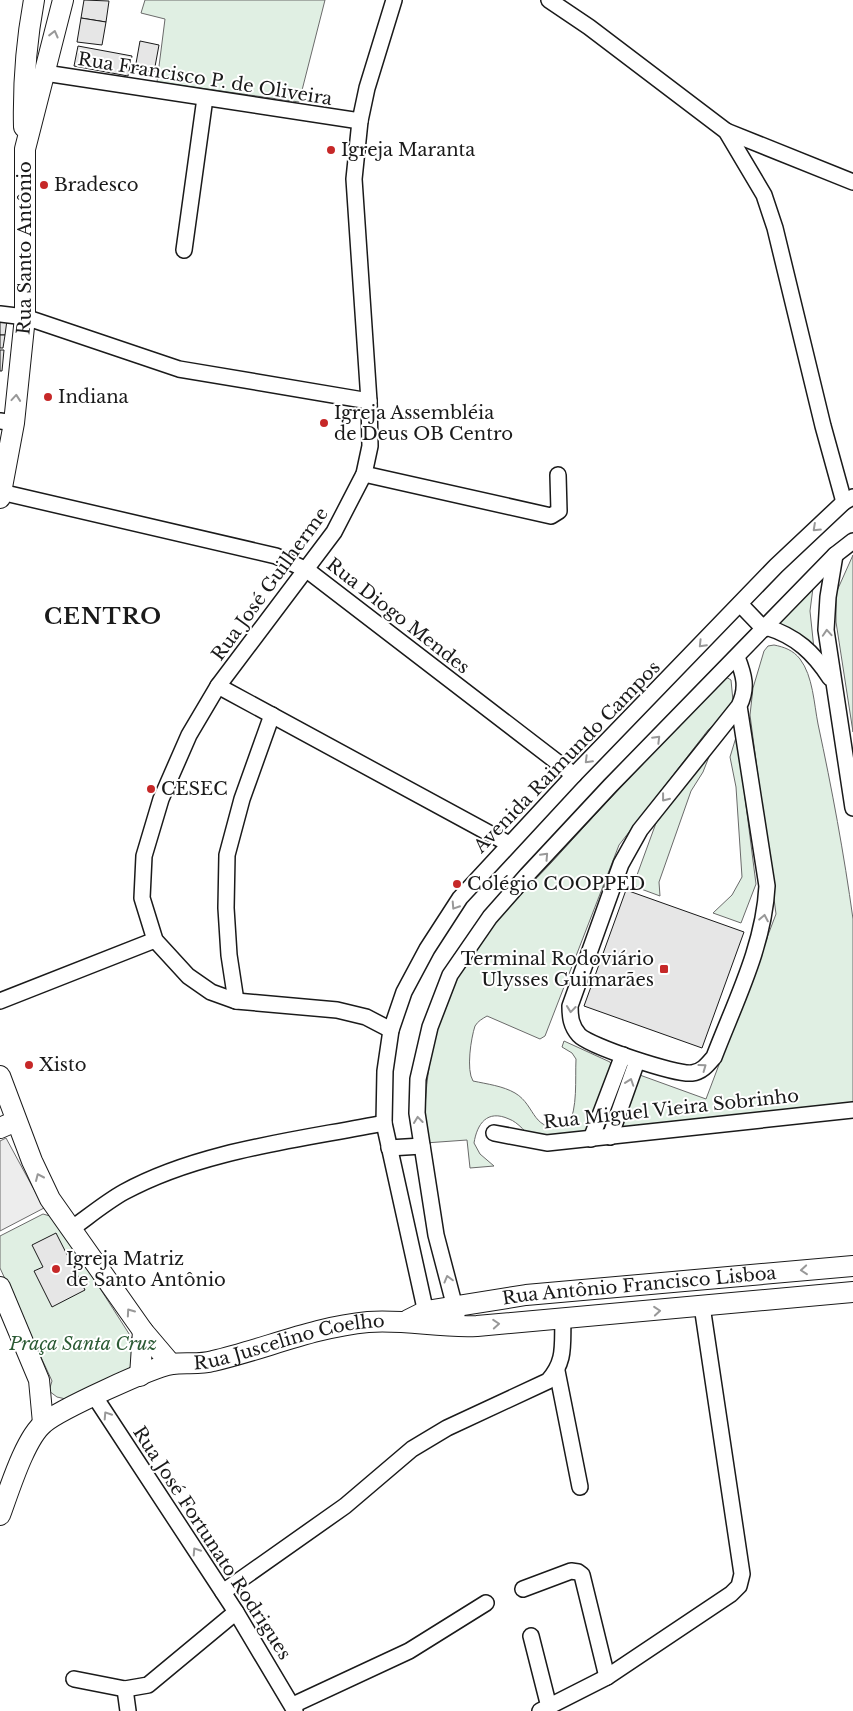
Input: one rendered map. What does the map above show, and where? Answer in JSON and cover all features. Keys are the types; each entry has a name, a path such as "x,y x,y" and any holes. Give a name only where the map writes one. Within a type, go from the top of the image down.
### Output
{"main road":[{"path":"24,149 23,83 26,44 34,0"},
{"name":"Rua Santo Antônio","path":"1,495 7,422 25,316 24,149 63,0"},
{"path":"0,1076 8,1125 41,1182 71,1229 143,1331 171,1364 86,1400 43,1423 26,1449 0,1515"},
{"name":"Rua Antônio Francisco Lisboa","path":"427,1318 454,1306 536,1294 853,1266"},
{"path":"0,1287 40,1380 48,1392 65,1403 86,1400"},
{"name":"Rua Antônio Francisco Lisboa","path":"427,1318 460,1327 853,1292"},
{"name":"Rua Juscelino Coelho","path":"171,1364 212,1362 330,1327 427,1318"},
{"path":"140,1376 143,1331"},
{"path":"40,1380 43,1423"}],"street":[{"name":"Rua José Guilherme","path":"391,1030 366,1017 337,1010 236,1001 211,992 188,976 154,940 142,898 144,856 161,799 189,735 218,686 334,532 364,474 370,446 369,401 354,178 360,121 367,88 394,0"},
{"path":"550,0 589,27 726,132 853,182"},
{"name":"Rua Francisco P. de Oliveira","path":"45,73 360,121"},
{"path":"184,250 205,98"},
{"path":"726,132 764,195 775,228 820,417 848,500"},
{"path":"0,314 25,316 179,369 369,401"},
{"path":"364,474 546,516 555,514 560,506 558,475"},
{"name":"Rua Diogo Mendes","path":"1,495 276,556 307,570 574,775"},
{"name":"Avenida Raimundo Campos","path":"427,1318 384,1123 385,1071 391,1030 404,992 427,949 460,898 574,775 776,566 848,500"},
{"path":"460,1327 436,1235 417,1113 418,1079 430,1027 450,976 490,918 527,875 610,786 835,555 853,541"},
{"path":"835,555 828,597 826,630 853,808"},
{"path":"740,604 765,628 792,636 818,659 833,682"},
{"path":"737,657 746,684 745,695 739,706 640,830 621,864 570,1006 572,1026 580,1036 630,1058 680,1072 693,1073 705,1068 714,1057 761,933 766,910 767,886 739,706"},
{"path":"218,686 509,844"},
{"path":"236,1001 228,936 228,855 242,799 272,715"},
{"path":"0,1001 154,940"},
{"path":"610,1137 630,1058"},
{"path":"591,1139 630,1058"},
{"name":"Rua Miguel Vieira Sobrinho","path":"494,1134 547,1143 853,1110"},
{"path":"71,1229 123,1192 164,1173 205,1160 384,1123"},
{"path":"389,1148 422,1146"},
{"path":"531,1636 544,1709 607,1677 731,1594 739,1586 742,1574 702,1306"},
{"path":"223,1592 345,1506 412,1449 447,1428 548,1381 557,1371 562,1359 563,1319"},
{"path":"557,1371 580,1486"},
{"name":"Rua José Fortunato Rodrigues","path":"86,1400 223,1592 294,1708"},
{"path":"523,1589 571,1571 582,1575 607,1677"},
{"path":"294,1708 409,1651 486,1604"},
{"path":"74,1679 125,1689 148,1685 236,1612"},
{"path":"125,1689 128,1711"}],"green space":[{"path":"145,0 325,0 299,102 157,82 165,19 141,13"},
{"path":"853,555 853,732 836,622 836,593"},
{"path":"814,580 810,611 814,649 772,627"},
{"path":"774,645 794,653 800,659 808,674 842,846 853,919 853,1108 621,1128 637,1074 706,1099 776,914 750,715 753,688 764,651 768,646"},
{"path":"726,677 731,680 733,701 728,712 708,730 619,845 545,1036 540,1039 487,1016 475,1026 470,1062 473,1081 500,1087 515,1093 522,1098 541,1123 547,1126 568,1126 573,1111 576,1059 572,1053 562,1047 564,1041 610,1062 613,1069 590,1133 534,1140 519,1125 512,1121 501,1116 489,1117 481,1124 474,1143 480,1154 494,1166 470,1168 467,1140 425,1143 425,1104 433,1046 451,991 471,955 509,907 719,682"},
{"path":"737,734 756,884 741,923 713,913 732,895 742,877 736,787 730,757"},
{"path":"714,744 703,772 691,791 659,882 660,896 633,886 656,823"},
{"name":"Praça Santa Cruz","path":"43,1214 57,1218 133,1340 132,1364 127,1372 70,1400 57,1397 49,1391 52,1381 0,1268 0,1236"}],"shaded area":[{"path":"6,1138 44,1208 0,1231 0,1141"}],"building":[{"path":"84,0 109,1 106,22 81,18"},
{"path":"81,18 106,22 102,45 77,42"},
{"path":"140,41 159,45 154,72 135,69"},
{"path":"78,46 132,56 128,76 74,66"},
{"path":"0,319 7,320 5,335 0,335"},
{"path":"0,335 5,335 3,348 0,348"},
{"path":"0,350 4,350 2,371 0,371"},
{"name":"Terminal Rodoviário Ulysses Guimarães","path":"626,890 744,932 702,1048 584,1006"},
{"name":"Igreja Matriz de Santo Antônio","path":"56,1233 85,1290 52,1307 34,1271 43,1267 32,1245"}],"place":[{"name":"Igreja Maranta","path":"331,150"},
{"name":"Bradesco","path":"44,185"},
{"name":"Indiana","path":"48,397"},
{"name":"Igreja Assembléia de Deus OB Centro","path":"324,423"},
{"name":"CESEC","path":"151,789"},
{"name":"Colégio COOPPED","path":"457,884"},
{"name":"Terminal Rodoviário Ulysses Guimarães","path":"664,969"},
{"name":"Xisto","path":"29,1065"},
{"name":"Igreja Matriz de Santo Antônio","path":"56,1269"}],"district":[{"name":"CENTRO","path":"103,616"}]}
